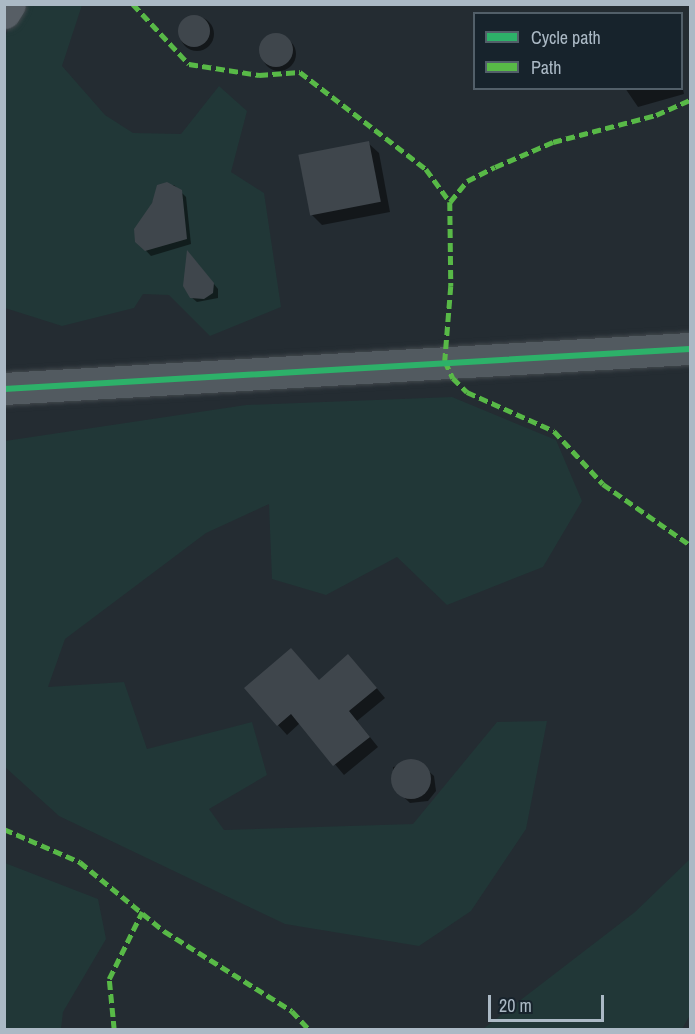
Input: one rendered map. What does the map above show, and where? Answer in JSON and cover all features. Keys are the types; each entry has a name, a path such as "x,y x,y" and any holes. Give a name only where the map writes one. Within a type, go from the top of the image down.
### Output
{"street":[{"path":"4,12 9,4"},
{"path":"4,389 690,349"}],"green space":[{"path":"19,5 82,5 62,66 105,115 133,133 181,134 219,86 247,111 231,172 264,193 281,307 210,336 169,295 143,294 134,308 62,326 5,308 5,37"},
{"path":"452,397 556,440 582,501 543,567 447,605 397,557 326,595 272,579 269,504 206,533 65,639 48,687 124,682 147,749 252,722 267,775 209,809 224,830 413,824 497,722 547,721 526,829 471,911 419,946 285,924 59,816 5,767 5,441 246,405"},
{"path":"690,859 690,1015 682,1029 483,1029 635,912"},
{"path":"5,863 98,899 106,939 63,1012 61,1029 5,1029"}],"building":[{"path":"194,15 205,20 210,31 205,42 194,47 183,42 178,31 183,20"},
{"path":"276,33 288,38 293,50 288,62 276,67 264,62 259,50 264,38"},
{"path":"369,141 381,202 310,216 298,155"},
{"path":"167,182 182,190 187,239 145,251 135,242 134,229 152,203 157,185"},
{"path":"187,250 214,283 213,293 204,299 190,298 183,286"},
{"path":"291,648 319,680 348,654 377,688 349,711 370,737 333,766 291,714 277,726 244,688"},
{"path":"411,759 425,765 431,779 425,793 411,799 397,793 391,779 397,765"}],"marked path":[{"path":"133,4 189,64 259,75 300,72 426,169 450,202 451,286 445,361 453,378 467,392 554,431 603,484 690,545"},
{"path":"450,202 467,181 553,142 656,115 690,100"},
{"path":"4,829 80,862 164,931 292,1011 310,1030"},
{"path":"114,1030 109,979 142,912"}],"cycle path":[{"path":"4,389 690,349"}]}
